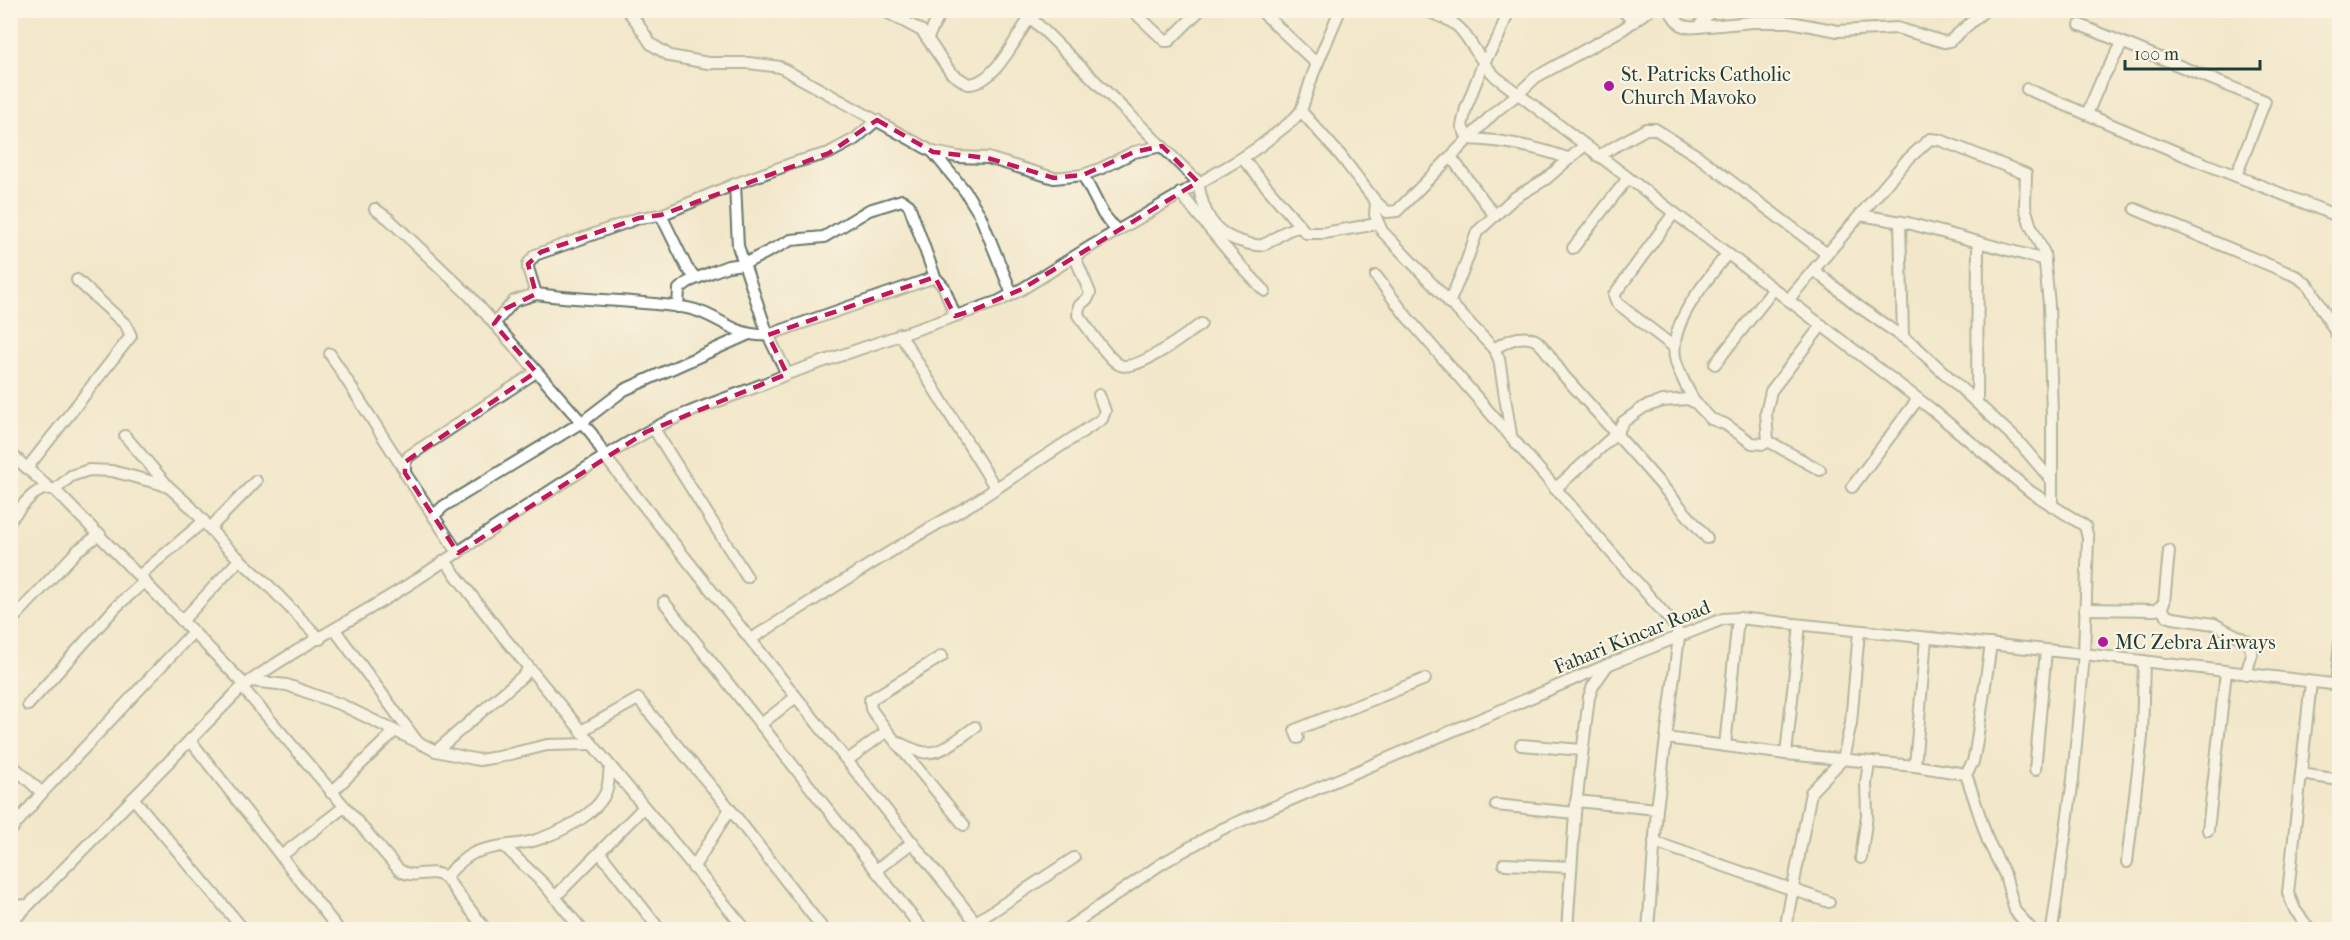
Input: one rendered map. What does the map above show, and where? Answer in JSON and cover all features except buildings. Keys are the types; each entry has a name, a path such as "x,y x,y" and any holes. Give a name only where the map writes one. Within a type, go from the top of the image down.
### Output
{"street":[{"path":"627,10 651,44 670,56 708,63 749,63 780,68 933,152 958,157 988,158 1054,178 1083,175 1134,152 1162,146"},
{"path":"883,10 911,24 928,37 951,73 968,84 983,79 1002,60 1014,45 1029,13 1198,182 1208,217 1218,230 1230,239 1261,245 1288,229 1300,227"},
{"path":"928,37 942,10"},
{"path":"1132,10 1165,41 1169,41 1200,10"},
{"path":"1260,10 1317,64"},
{"path":"10,924 246,684 458,553 555,487 654,429 787,374 1012,294 1260,146 1301,111 1317,64 1340,10"},
{"path":"1468,139 1462,122 1483,64 1498,38 1509,10"},
{"path":"1622,10 1634,22"},
{"path":"1301,111 1341,156 1376,202 1387,212 1397,212 1496,111 1546,70 1634,22 1648,10"},
{"path":"1670,10 1682,26 1689,28 1753,22 1790,22 1838,32 1896,28 1944,42 1950,41 1985,10"},
{"path":"1698,27 1712,10"},
{"path":"1427,11 1456,26 1483,64 1518,94 1918,399 2031,492 2085,526 2088,556 2084,654 2073,779 2052,930"},
{"path":"2080,26 2265,101 2236,176"},
{"path":"2087,114 2100,81 2122,44"},
{"path":"2027,89 2340,217"},
{"path":"536,294 528,268 528,264 535,255 639,218 661,215 735,184 843,147 877,120"},
{"path":"1598,156 1646,129 1655,129 1699,157 1827,254"},
{"path":"1788,300 1905,162 1933,138 2026,174 2027,215 2042,246 2049,305 2052,506"},
{"path":"1468,139 1498,140 1545,150 1570,159"},
{"path":"1449,303 1476,232 1514,198 1546,179 1585,146"},
{"path":"933,152 965,191 980,215 1012,294"},
{"path":"1451,157 1495,216"},
{"path":"1242,158 1306,233 1314,235 1377,224"},
{"path":"1083,175 1103,214 1117,231"},
{"path":"1573,248 1628,178"},
{"path":"735,184 736,232 744,264 768,334 787,374"},
{"path":"1180,194 1226,246 1238,265 1265,291"},
{"path":"678,307 679,289 696,278 728,266 744,264 791,240 824,237 869,210 902,200 909,205 935,277 944,287 955,316"},
{"path":"1376,202 1374,215 1377,224 1494,349 1499,359 1511,436"},
{"path":"375,209 427,254 469,296 582,422 605,457 979,926 1074,858"},
{"path":"2135,209 2298,277 2308,286 2340,340"},
{"path":"1674,213 1614,296 1617,303 1674,347"},
{"path":"661,215 687,268 696,278"},
{"path":"1860,215 1900,222 2045,260"},
{"path":"1900,222 1903,337"},
{"path":"1977,401 1978,242"},
{"path":"1727,254 1686,310 1674,347 1676,363 1694,401 1712,419 1725,424 1752,443 1764,444 1768,441"},
{"path":"1075,257 1090,293 1079,306 1078,315 1112,359 1121,366 1131,366 1144,360 1201,324"},
{"path":"1814,270 1858,306 1903,337 1977,401 2018,441 2052,481"},
{"path":"1376,276 1407,317 1555,489 1671,618 1679,637 1657,809 1648,930"},
{"path":"494,324 514,301 536,294 678,307 700,312 733,329 749,334 768,334 935,277"},
{"path":"28,467 131,336 126,325 76,280"},
{"path":"1716,364 1773,290"},
{"path":"1768,441 1766,413 1771,391 1822,325"},
{"path":"433,516 444,506 582,422 624,390 749,334"},
{"path":"900,334 995,487"},
{"path":"1494,349 1515,339 1532,338 1538,342 1564,375 1707,538"},
{"path":"330,354 458,553"},
{"path":"403,468 409,456 536,372"},
{"path":"751,639 975,502 1102,419 1106,411 1099,395"},
{"path":"1555,489 1617,433 1623,422 1644,407 1683,399 1694,401"},
{"path":"1852,487 1918,399"},
{"path":"654,429 747,577"},
{"path":"125,436 170,488 320,639"},
{"path":"1768,441 1820,470"},
{"path":"10,453 100,534 182,621 246,684 331,793 399,870 411,874 436,872 445,877 486,930"},
{"path":"10,520 35,493 52,489 71,476 89,470 112,471 170,488"},
{"path":"28,705 142,578 256,481"},
{"path":"10,622 78,550 100,534"},
{"path":"2085,609 2156,610 2161,608 2164,603 2169,551"},
{"path":"182,621 240,560"},
{"path":"445,561 529,668 746,930"},
{"path":"664,602 923,930"},
{"path":"2161,608 2167,616 2214,624 2247,641 2252,654 2246,674"},
{"path":"1725,746 1738,618"},
{"name":"Fahari Kincar Road","path":"1065,930 1171,858 1222,829 1607,665 1723,619 1738,618 1991,644 2338,684"},
{"path":"1786,754 1800,625"},
{"path":"335,630 417,742"},
{"path":"1785,930 1811,792 1844,759 1851,723 1859,631"},
{"path":"10,831 42,793 193,632"},
{"path":"1915,766 1926,638"},
{"path":"2338,684 2340,641"},
{"path":"1991,644 1985,671 1976,747 1973,762 1966,774 1988,841 2005,875 2015,911 2032,930"},
{"path":"2035,770 2046,650"},
{"path":"942,657 870,700 871,709 964,825"},
{"path":"2127,862 2142,737 2144,661"},
{"path":"1567,930 1576,801 1589,697 1607,665"},
{"path":"436,751 524,675 529,668"},
{"path":"2208,830 2226,672"},
{"path":"1298,738 1295,730 1425,679"},
{"path":"2310,930 2295,910 2288,893 2311,682"},
{"path":"246,684 287,685 342,705 436,751 479,760 516,754 547,745 592,744"},
{"path":"761,724 796,697"},
{"path":"581,731 638,699 730,809 824,930"},
{"path":"898,743 923,752 933,752 943,749 975,727"},
{"path":"331,793 395,731"},
{"path":"848,760 887,731"},
{"path":"1666,738 1786,754 1915,766 1966,774"},
{"path":"190,740 339,930"},
{"path":"1521,745 1582,750"},
{"path":"10,763 42,793"},
{"path":"1861,858 1867,815 1866,783 1869,763"},
{"path":"445,877 473,854 553,833 589,813 607,790 610,766"},
{"path":"2301,774 2333,779"},
{"path":"133,798 244,930"},
{"path":"1576,801 1657,809"},
{"path":"1496,805 1575,813"},
{"path":"281,856 344,807"},
{"path":"556,897 644,807"},
{"path":"693,868 730,809"},
{"path":"876,870 913,842"},
{"path":"1654,842 1829,902"},
{"path":"504,846 556,897 582,930"},
{"path":"600,853 660,930"},
{"path":"1504,864 1570,867"},
{"path":"10,904 28,905"}],"highlighted area":[{"path":"877,120 933,152 988,158 1054,178 1083,175 1134,152 1162,146 1198,182 1022,289 971,311 955,316 935,277 768,335 787,374 646,432 458,553 405,473 405,462 536,372 494,324 505,309 536,294 528,264 541,252 639,218 661,215 829,153"}],"place":[{"name":"St. Patricks Catholic Church Mavoko","path":"1609,86"},
{"name":"MC Zebra Airways","path":"2103,642"}]}
